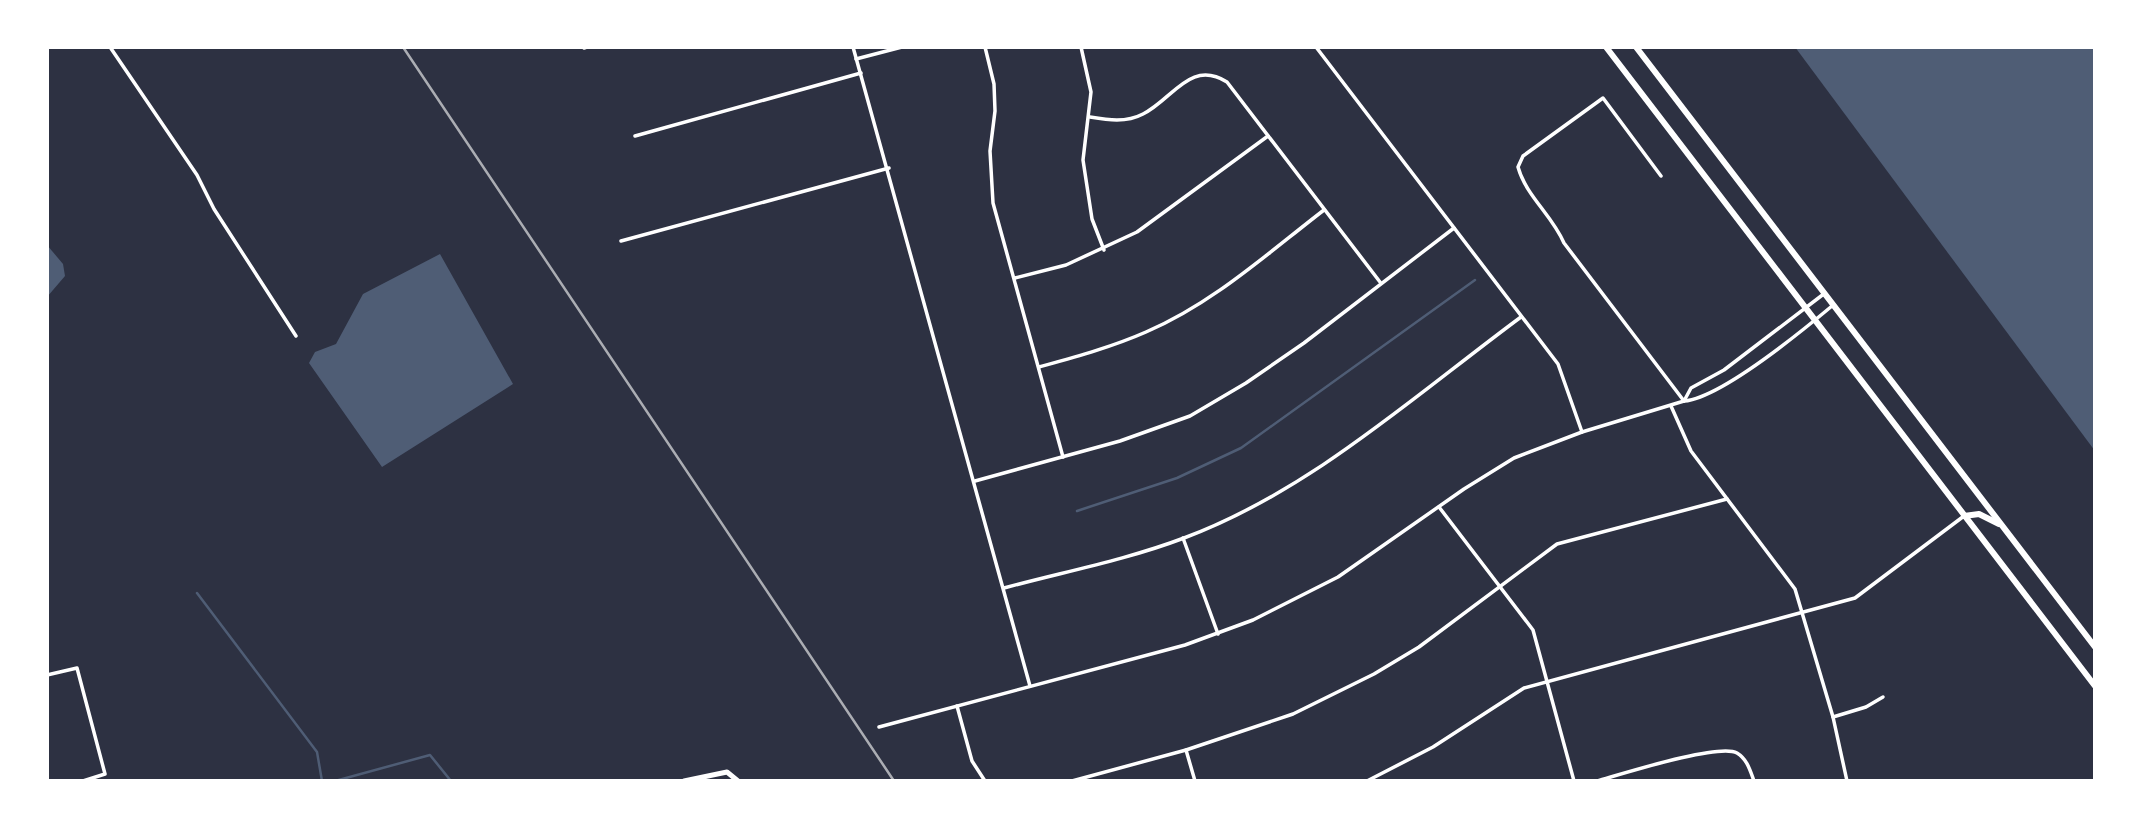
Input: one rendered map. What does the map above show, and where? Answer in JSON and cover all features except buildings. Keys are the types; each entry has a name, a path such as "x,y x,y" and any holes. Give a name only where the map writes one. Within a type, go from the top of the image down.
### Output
{"main road":[{"path":"1606,47 2095,687"},
{"path":"1636,47 2095,647"},
{"path":"1964,516 1979,514 2001,525"}],"street":[{"path":"110,47 197,175 214,209 296,336"},
{"path":"853,47 889,169 1030,686"},
{"path":"856,59 902,47"},
{"path":"985,47 994,84 995,111 990,151 993,202 1063,457"},
{"path":"1081,47 1091,92 1083,160 1092,219 1104,250"},
{"path":"1316,47 1558,364 1582,432"},
{"path":"635,136 861,73"},
{"path":"1090,117 1129,120 1145,113 1195,76 1206,73 1227,82 1380,282"},
{"path":"1661,176 1603,98 1523,156 1518,167 1522,182 1558,229 1564,243 1684,401"},
{"path":"1015,278 1066,265 1104,250 1137,232 1268,136"},
{"path":"621,241 889,169"},
{"path":"1039,367 1125,341 1190,309 1324,210"},
{"path":"975,481 1063,457 1189,416 1246,383 1454,228"},
{"path":"1684,401 1691,388 1724,370 1825,293"},
{"path":"879,727 1218,634 1295,601 1338,577 1514,458 1582,432 1684,401 1698,400 1815,321 1834,305"},
{"path":"1004,588 1183,538 1241,512 1303,479 1521,317"},
{"path":"1671,406 1691,451 1795,589 1833,717 1847,781"},
{"path":"1072,781 1186,750 1257,727 1328,698 1419,647 1557,544 1727,499"},
{"path":"1439,507 1533,630 1574,781"},
{"path":"1367,781 1433,747 1524,688 1855,598 1964,516"},
{"path":"1183,538 1218,634"},
{"path":"47,675 77,668 105,774 83,781"},
{"path":"1833,717 1866,707 1883,697"},
{"path":"957,706 972,761 985,781"},
{"path":"1186,750 1195,781"},
{"path":"1597,781 1718,750 1739,754 1746,761 1754,781"},
{"path":"684,781 727,772 738,781"}],"water":[{"path":"1795,47 2095,47 2095,451"},
{"path":"47,245 63,264 65,276 47,297"},
{"path":"440,254 513,384 382,467 309,363 315,352 336,344 363,294"}],"waterway":[{"path":"1077,511 1177,478 1241,448 1475,280"},
{"path":"197,593 317,752 322,781"},
{"path":"335,781 430,755 451,781"}],"railway":[{"path":"403,47 894,781"}]}
